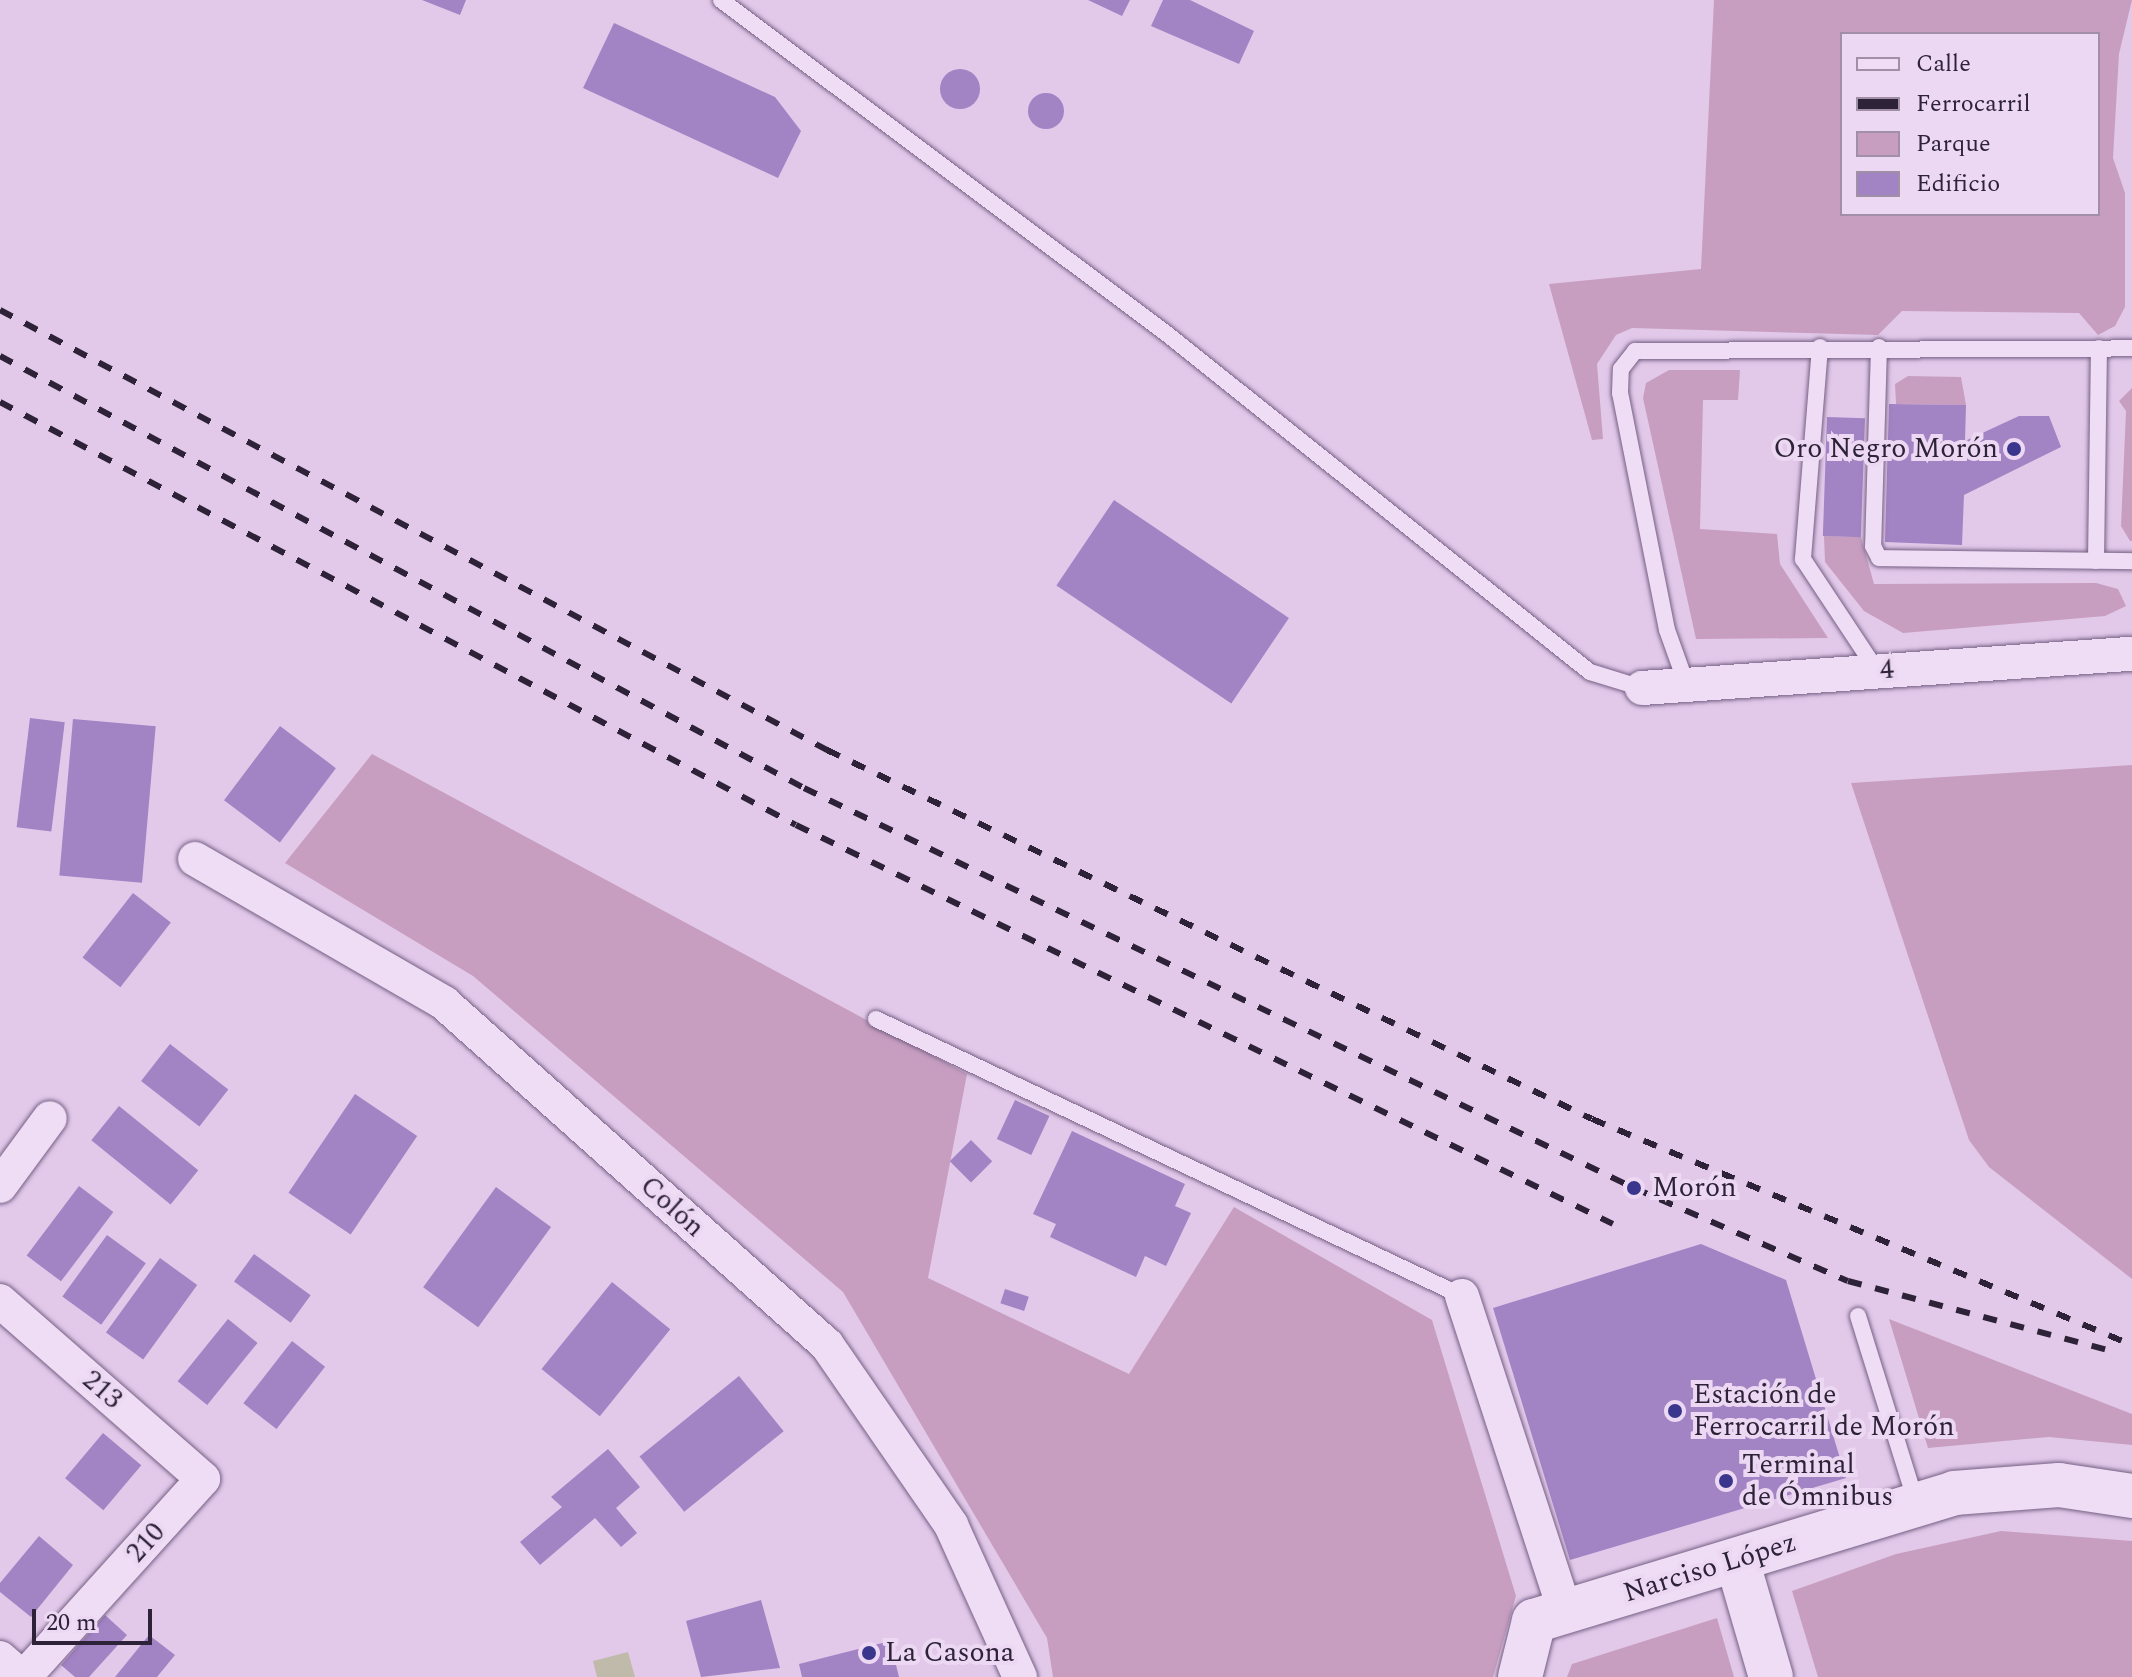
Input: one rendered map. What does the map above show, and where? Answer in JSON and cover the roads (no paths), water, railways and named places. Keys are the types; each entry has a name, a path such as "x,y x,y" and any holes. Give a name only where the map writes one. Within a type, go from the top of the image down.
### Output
{"street":[{"name":"4","path":"1642,688 2132,654"},
{"name":"Colón","path":"195,859 444,1003 827,1345 951,1525 1020,1677"},
{"path":"0,1186 50,1118"},
{"path":"1462,1296 1565,1611"},
{"name":"213","path":"0,1301 203,1479"},
{"name":"210","path":"23,1677 203,1479"},
{"name":"Narciso López","path":"1520,1677 1534,1621 1954,1493 2059,1485 2132,1496"},
{"path":"1737,1560 1771,1677"},
{"path":"0,1658 23,1677"}],"lane":[{"path":"721,0 1167,334 1590,672 1642,688"},
{"path":"1686,683 1667,630 1621,369 1635,351 1657,347 2132,348"},
{"path":"1820,347 1803,559 1877,671"},
{"path":"1879,347 1873,546 1879,558 2132,561"},
{"path":"2096,561 2099,348"},
{"path":"876,1019 1462,1296"},
{"path":"1858,1316 1917,1505"}],"railway":[{"path":"0,310 827,750 1592,1119 2132,1345"},
{"path":"0,356 804,788 1634,1188 1848,1281 2115,1352"},
{"path":"0,402 796,825 1613,1224"}],"place":[{"name":"Oro Negro Morón","path":"2014,449"},
{"name":"Morón","path":"1634,1188"},
{"name":"Estación de Ferrocarril de Morón","path":"1675,1411"},
{"name":"Terminal de Ómnibus","path":"1726,1481"},
{"name":"La Casona","path":"869,1653"}]}
